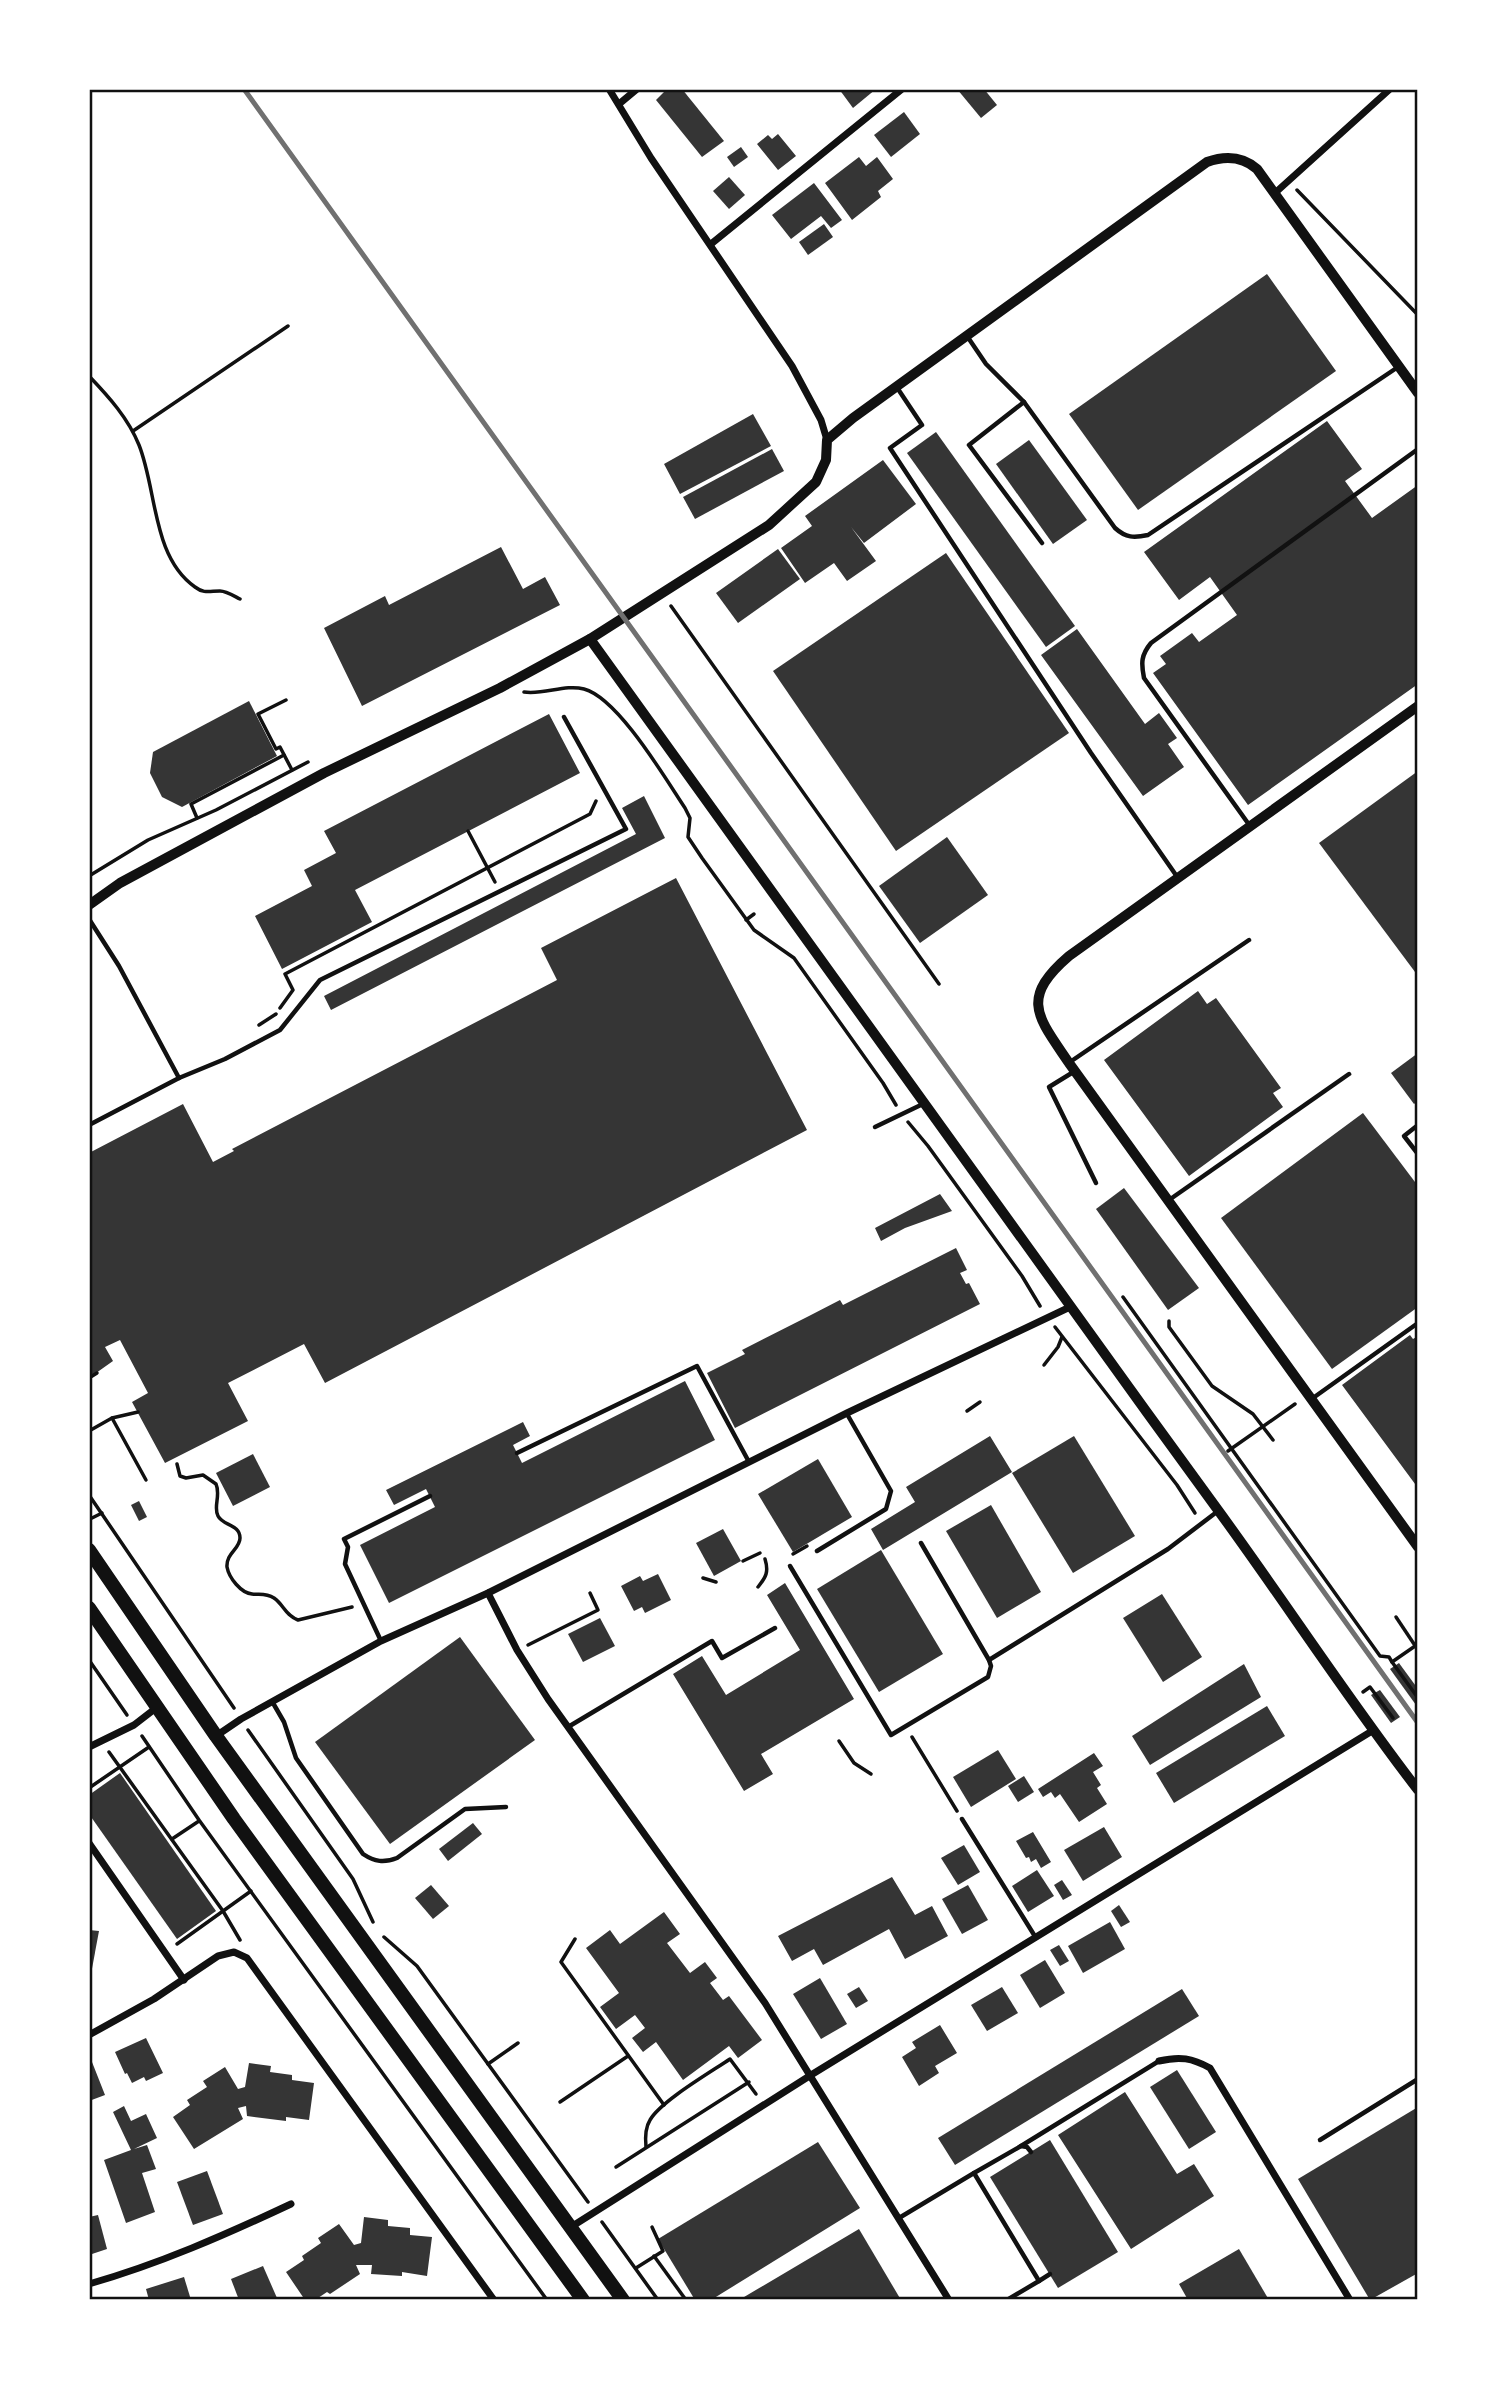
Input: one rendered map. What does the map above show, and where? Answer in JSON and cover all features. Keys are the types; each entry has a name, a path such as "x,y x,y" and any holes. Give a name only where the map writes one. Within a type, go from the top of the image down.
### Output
{"main road":[{"path":"89,1550 216,1736 622,2300"},
{"path":"89,1608 234,1819 579,2298"}],"street":[{"path":"89,905 120,883 279,797 500,688 590,639 769,525 816,482 825,460 827,440 821,419 792,366 651,158 609,89"},
{"path":"619,104 637,89"},
{"path":"711,244 902,89"},
{"path":"1275,193 1390,89"},
{"path":"827,440 896,386 1207,162 1230,158 1257,169 1418,393"},
{"path":"590,639 1219,1510 1372,1731 1418,1790"},
{"path":"1418,706 1049,973 1040,988 1038,1006 1042,1021 1073,1067 1418,1547"},
{"path":"216,1736 241,1719 381,1642 488,1593 847,1413 1070,1307"},
{"path":"488,1593 517,1650 568,1727 765,2003 949,2300"},
{"path":"89,1747 134,1725 156,1708"},
{"path":"571,2228 811,2075 1372,1731"},
{"path":"89,1843 184,1980"},
{"path":"89,2035 184,1980 218,1956 234,1952 247,1958 494,2300"},
{"path":"1158,2061 1175,2057 1192,2058 1210,2068 1350,2300"},
{"path":"89,2284 131,2272 215,2239 290,2204"}],"lane":[{"path":"967,336 986,364 1024,402 1115,528 1124,536 1136,538 1148,535 1399,366"},
{"path":"896,386 922,425 890,448 1091,753 1179,878"},
{"path":"1024,402 969,445 1042,543"},
{"path":"1251,827 1144,678 1141,664 1144,652 1151,643 1418,449"},
{"path":"89,1125 280,1030 320,980 626,830 564,717"},
{"path":"89,919 119,967 179,1078"},
{"path":"1096,1183 1049,1087 1249,940"},
{"path":"1169,1200 1349,1074"},
{"path":"875,1127 926,1102"},
{"path":"1418,1125 1404,1136 1418,1154"},
{"path":"1310,1397 1418,1323"},
{"path":"517,1453 697,1366 749,1462"},
{"path":"817,1550 886,1509 891,1490 847,1413"},
{"path":"381,1642 345,1564 348,1546 344,1539 429,1496"},
{"path":"989,1660 1168,1549 1219,1510"},
{"path":"790,1566 891,1735 988,1676 991,1666 921,1543"},
{"path":"568,1727 712,1642 722,1658 775,1629"},
{"path":"273,1703 284,1722 296,1758 363,1854 372,1860 387,1862 397,1858 465,1809 506,1807"},
{"path":"962,1819 1036,1938"},
{"path":"899,2218 1158,2061"},
{"path":"1320,2140 1418,2079"},
{"path":"1021,2146 1031,2151"},
{"path":"974,2174 1039,2281"},
{"path":"1007,2300 1050,2274"}],"path":[{"path":"1289,181 1418,315"},
{"path":"133,431 288,326"},
{"path":"89,376 121,412 133,431 146,465 161,534 173,560 190,584 200,591 222,591 240,599"},
{"path":"662,594 939,984"},
{"path":"532,693 579,688 603,699 619,714 685,808 690,818 688,837 746,920 765,940 794,958 883,1083 887,1093"},
{"path":"286,700 258,714 276,749 279,747 292,770"},
{"path":"197,818 191,804 284,755"},
{"path":"89,876 148,840 298,767"},
{"path":"255,1028 274,1016 293,990 285,974 590,814 596,799"},
{"path":"468,831 500,891"},
{"path":"746,920 754,914"},
{"path":"914,1132 928,1146 1030,1291"},
{"path":"1123,1297 1380,1656 1389,1657 1418,1698"},
{"path":"1169,1321 1169,1327 1212,1386 1253,1414 1273,1440"},
{"path":"1044,1366 1058,1347 1061,1336 1078,1354 1177,1485 1194,1512"},
{"path":"89,1378 97,1373"},
{"path":"1230,1450 1262,1426 1310,1397"},
{"path":"967,1410 980,1402"},
{"path":"89,1431 112,1418 138,1412"},
{"path":"112,1418 146,1480"},
{"path":"177,1464 180,1476 187,1478 203,1475 216,1484 219,1495 217,1515 223,1522 236,1528 240,1538 229,1556 228,1569 237,1584 247,1592 273,1598 289,1616 298,1620 345,1610 362,1602"},
{"path":"89,1495 232,1704"},
{"path":"92,1518 102,1513"},
{"path":"743,1561 760,1553"},
{"path":"758,1587 765,1579 768,1569 765,1559"},
{"path":"703,1578 716,1582"},
{"path":"517,1650 598,1610 590,1593"},
{"path":"1392,1662 1417,1647 1396,1616"},
{"path":"89,1660 134,1725"},
{"path":"1370,1687 1393,1718"},
{"path":"144,1739 547,2300"},
{"path":"839,1741 854,1763 871,1774"},
{"path":"916,1745 951,1801"},
{"path":"89,1788 149,1747"},
{"path":"260,1749 353,1879 379,1931 417,1966 587,2200"},
{"path":"109,1752 236,1930 247,1958"},
{"path":"172,1839 200,1820"},
{"path":"177,1944 251,1891"},
{"path":"575,1939 561,1962 664,2105"},
{"path":"488,2064 518,2043"},
{"path":"560,2102 628,2056"},
{"path":"646,2147 645,2134 651,2118 664,2105 730,2059 764,2105"},
{"path":"616,2167 749,2082"},
{"path":"636,2268 663,2251 652,2227"},
{"path":"607,2228 658,2300"},
{"path":"654,2256 686,2300"}],"building":[{"path":"667,89 682,89 724,141 702,157 656,100"},
{"path":"839,89 876,89 853,108"},
{"path":"957,89 984,89 997,105 981,118"},
{"path":"904,112 920,134 891,157 874,135"},
{"path":"778,134 796,156 778,170 757,144 768,135 772,139"},
{"path":"741,147 748,157 734,167 727,157"},
{"path":"859,157 866,166 877,157 893,179 878,191 881,197 852,220 825,183"},
{"path":"729,177 745,195 729,209 713,191"},
{"path":"814,183 842,220 831,228 821,216 791,239 772,215"},
{"path":"824,224 833,237 808,255 799,242"},
{"path":"1267,274 1336,371 1138,510 1069,414"},
{"path":"753,414 771,446 680,494 664,464"},
{"path":"1327,421 1362,469 1345,481 1372,518 1418,485 1418,684 1248,805 1153,673 1166,664 1160,656 1192,633 1199,642 1237,615 1210,577 1179,600 1144,552"},
{"path":"936,432 1075,626 1046,647 907,453"},
{"path":"1029,440 1087,520 1053,544 996,464"},
{"path":"772,449 784,471 695,519 683,497"},
{"path":"883,460 916,504 864,543 851,527 876,561 847,581 834,563 805,583 781,548 812,526 805,516"},
{"path":"501,547 523,589 545,577 560,605 362,706 324,628 385,596 389,605"},
{"path":"778,549 800,579 738,623 716,593"},
{"path":"946,553 1069,733 896,851 773,671"},
{"path":"1077,629 1145,724 1159,713 1177,738 1168,744 1184,767 1143,796 1041,655"},
{"path":"249,701 277,756 182,807 162,797 150,773 153,752"},
{"path":"549,714 580,773 355,890 372,922 282,969 255,916 312,886 304,870 336,853 324,831"},
{"path":"1418,771 1418,976 1319,843"},
{"path":"644,796 665,838 331,1010 324,996 636,834 622,808"},
{"path":"947,837 988,895 920,943 879,886"},
{"path":"676,878 807,1130 325,1383 304,1344 228,1383 248,1421 165,1463 132,1402 148,1393 120,1340 105,1347 113,1361 89,1378 89,1153 183,1104 213,1162 234,1151 232,1149 557,980 541,948"},
{"path":"1198,991 1207,1004 1216,998 1281,1088 1273,1093 1283,1107 1189,1176 1104,1060"},
{"path":"1418,1053 1418,1101 1414,1104 1391,1073"},
{"path":"1363,1113 1418,1186 1418,1307 1332,1369 1221,1218"},
{"path":"1124,1188 1199,1288 1168,1310 1096,1209"},
{"path":"940,1194 952,1211 905,1228 881,1241 875,1228"},
{"path":"956,1248 967,1270 960,1273 966,1284 969,1283 980,1304 735,1428 707,1373 745,1354 742,1350 840,1300 843,1305"},
{"path":"1410,1335 1413,1339 1418,1336 1418,1488 1342,1385"},
{"path":"685,1381 715,1440 389,1603 360,1545 435,1507 426,1489 394,1505 386,1490 523,1422 530,1436 513,1445 522,1463"},
{"path":"990,1436 1012,1472 883,1550 871,1529 915,1502 906,1487"},
{"path":"1074,1436 1135,1536 1073,1573 1012,1473"},
{"path":"253,1454 270,1487 233,1506 216,1473"},
{"path":"818,1459 852,1517 793,1552 758,1494"},
{"path":"139,1501 147,1517 139,1521 131,1505"},
{"path":"991,1505 1041,1592 997,1618 946,1531"},
{"path":"723,1529 741,1561 714,1576 696,1543"},
{"path":"881,1550 943,1654 879,1692 817,1589"},
{"path":"658,1574 671,1600 645,1613 642,1607 634,1611 621,1586 640,1576 643,1581"},
{"path":"785,1583 854,1699 761,1754 773,1774 744,1791 673,1674 702,1656 726,1695 800,1650 767,1595"},
{"path":"1162,1594 1202,1657 1163,1682 1123,1618"},
{"path":"600,1618 615,1646 583,1662 568,1634"},
{"path":"460,1637 535,1740 390,1844 315,1742"},
{"path":"1399,1663 1418,1689 1416,1705 1390,1669"},
{"path":"1244,1664 1261,1697 1150,1765 1132,1736"},
{"path":"1380,1690 1400,1717 1391,1723 1371,1695"},
{"path":"1267,1706 1285,1736 1174,1803 1156,1773"},
{"path":"998,1750 1016,1779 971,1807 953,1777"},
{"path":"1094,1753 1103,1766 1093,1772 1101,1785 1097,1788 1107,1804 1079,1822 1060,1794 1055,1798 1051,1792 1043,1797 1038,1789"},
{"path":"120,1773 216,1911 177,1939 89,1814 89,1795"},
{"path":"1024,1776 1034,1792 1018,1802 1008,1786"},
{"path":"473,1823 482,1834 448,1861 439,1849"},
{"path":"1104,1827 1122,1857 1083,1881 1064,1850"},
{"path":"1033,1832 1051,1862 1041,1868 1036,1859 1031,1862 1029,1857 1026,1858 1016,1841"},
{"path":"964,1845 980,1872 958,1885 941,1858"},
{"path":"1037,1870 1054,1896 1028,1912 1012,1886"},
{"path":"892,1877 915,1915 932,1906 948,1936 905,1959 889,1929 823,1965 814,1949 792,1961 778,1936"},
{"path":"1062,1880 1072,1895 1063,1900 1054,1885"},
{"path":"431,1885 449,1906 433,1919 415,1898"},
{"path":"968,1885 988,1920 962,1934 942,1899"},
{"path":"1119,1905 1130,1922 1121,1927 1111,1911"},
{"path":"664,1912 680,1934 667,1943 690,1973 705,1962 717,1978 710,1983 723,2000 729,1996 762,2040 738,2058 729,2046 683,2080 656,2042 643,2052 632,2038 645,2028 635,2015 616,2029 600,2007 619,1993 586,1948 610,1930 620,1944"},
{"path":"1110,1922 1125,1949 1083,1973 1068,1946"},
{"path":"89,1930 99,1931 91,1974 89,1974"},
{"path":"1059,1945 1069,1961 1060,1966 1050,1950"},
{"path":"1045,1960 1065,1993 1040,2008 1020,1975"},
{"path":"820,1978 847,2024 821,2039 793,1994"},
{"path":"859,1987 868,2001 856,2008 847,1994"},
{"path":"1002,1987 1018,2013 987,2031 971,2005"},
{"path":"1182,1989 1199,2016 955,2165 938,2138"},
{"path":"940,2025 957,2053 935,2066 939,2073 919,2086 902,2057 916,2048 912,2042"},
{"path":"146,2038 163,2073 146,2081 144,2077 132,2083 115,2052"},
{"path":"92,2062 105,2095 89,2101 89,2063"},
{"path":"249,2063 271,2066 270,2072 292,2075 292,2080 314,2083 309,2120 286,2117 286,2121 247,2116 246,2106 238,2108 243,2119 194,2149 173,2117 190,2105 187,2100 207,2087 203,2081 225,2067 238,2089 245,2087"},
{"path":"1177,2070 1216,2132 1189,2149 1150,2087"},
{"path":"1125,2092 1177,2174 1194,2164 1214,2196 1131,2249 1058,2135"},
{"path":"124,2106 131,2121 146,2114 157,2138 134,2149 147,2145 156,2169 142,2173 155,2212 126,2223 104,2160 131,2150 113,2112"},
{"path":"1418,2107 1418,2273 1370,2300 1298,2179"},
{"path":"1050,2140 1118,2252 1058,2288 990,2177"},
{"path":"818,2142 860,2208 711,2300 695,2300 658,2239"},
{"path":"207,2171 223,2214 193,2225 177,2182"},
{"path":"98,2215 107,2249 89,2255 89,2217"},
{"path":"364,2217 388,2220 388,2226 410,2228 410,2235 432,2237 427,2276 402,2272 402,2276 371,2274 372,2265 356,2265 360,2274 330,2294 327,2292 315,2300 305,2300 286,2272 304,2260 302,2256 321,2243 318,2238 339,2224 354,2245 361,2243"},
{"path":"859,2229 901,2300 739,2300"},
{"path":"1239,2249 1269,2300 1188,2300 1179,2284"},
{"path":"263,2266 277,2298 239,2300 231,2279"},
{"path":"184,2277 191,2300 149,2300 146,2289"}],"railway":[{"path":"244,89 1418,1723"}]}
